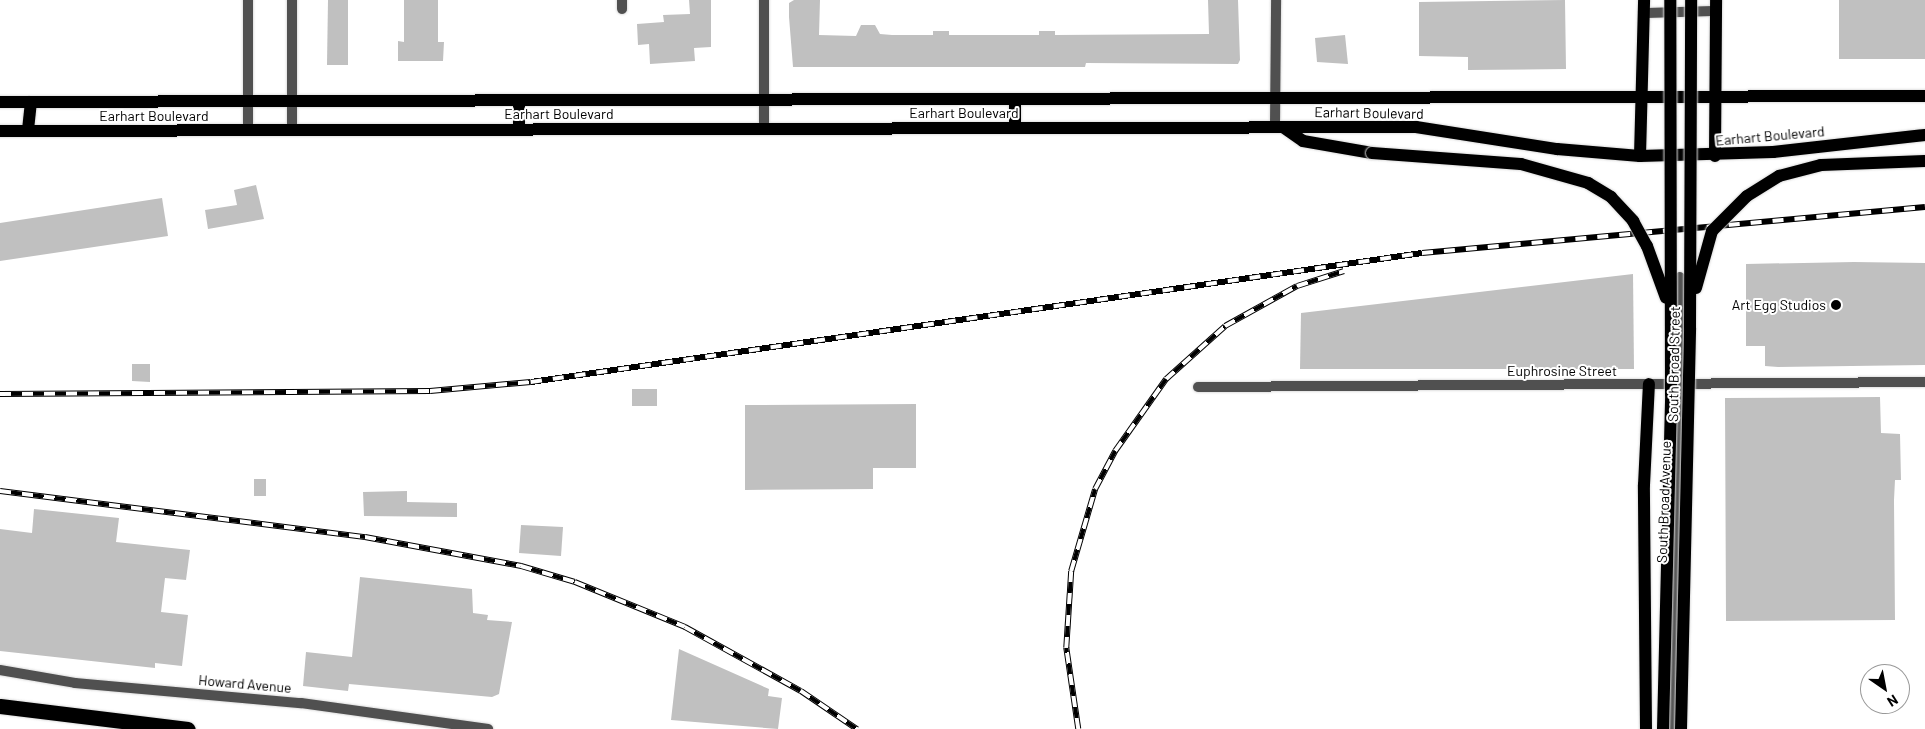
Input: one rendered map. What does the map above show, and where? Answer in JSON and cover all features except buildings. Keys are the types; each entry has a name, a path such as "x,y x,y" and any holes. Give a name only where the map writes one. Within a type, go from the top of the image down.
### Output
{"highway":[{"path":"0,706 188,729"}],"main road":[{"name":"South Broad Street","path":"1663,729 1670,308 1670,0"},
{"name":"South Broad Street","path":"1680,729 1690,328 1691,0"},
{"path":"1715,156 1717,96 1716,5"},
{"path":"1640,156 1644,6"},
{"name":"Earhart Boulevard","path":"0,102 1016,102 1641,96 1925,96"},
{"path":"28,130 31,102"},
{"path":"1015,128 1016,102"},
{"path":"519,103 519,130"},
{"path":"1279,127 1303,141 1372,153 1521,164 1588,183 1611,197 1633,220 1647,246 1670,308"},
{"name":"Earhart Boulevard","path":"0,130 248,131 1416,127 1557,149 1640,156 1715,156 1925,135"},
{"path":"1690,328 1705,248 1725,214 1747,196 1803,167 1925,161"},
{"path":"1646,729 1644,485 1650,384"}],"street":[{"path":"248,0 248,131"},
{"path":"292,0 292,130"},
{"path":"764,0 764,129"},
{"path":"1276,0 1276,99 1279,127"},
{"path":"1644,6 1716,5"},
{"name":"South Broad Avenue","path":"1672,729 1681,384 1680,277"},
{"name":"Euphrosine Street","path":"1198,387 1925,382"},
{"name":"Howard Avenue","path":"0,670 75,683 301,703 488,729"}],"railway":[{"path":"0,394 430,391 531,382 1422,253 1925,207"},
{"path":"1078,729 1066,648 1071,571 1095,489 1115,451 1166,379 1225,326 1297,286 1344,271"},
{"path":"0,491 365,537 521,566 575,582 685,627 801,691 857,729"}],"place":[{"name":"Art Egg Studios","path":"1836,305"}]}
